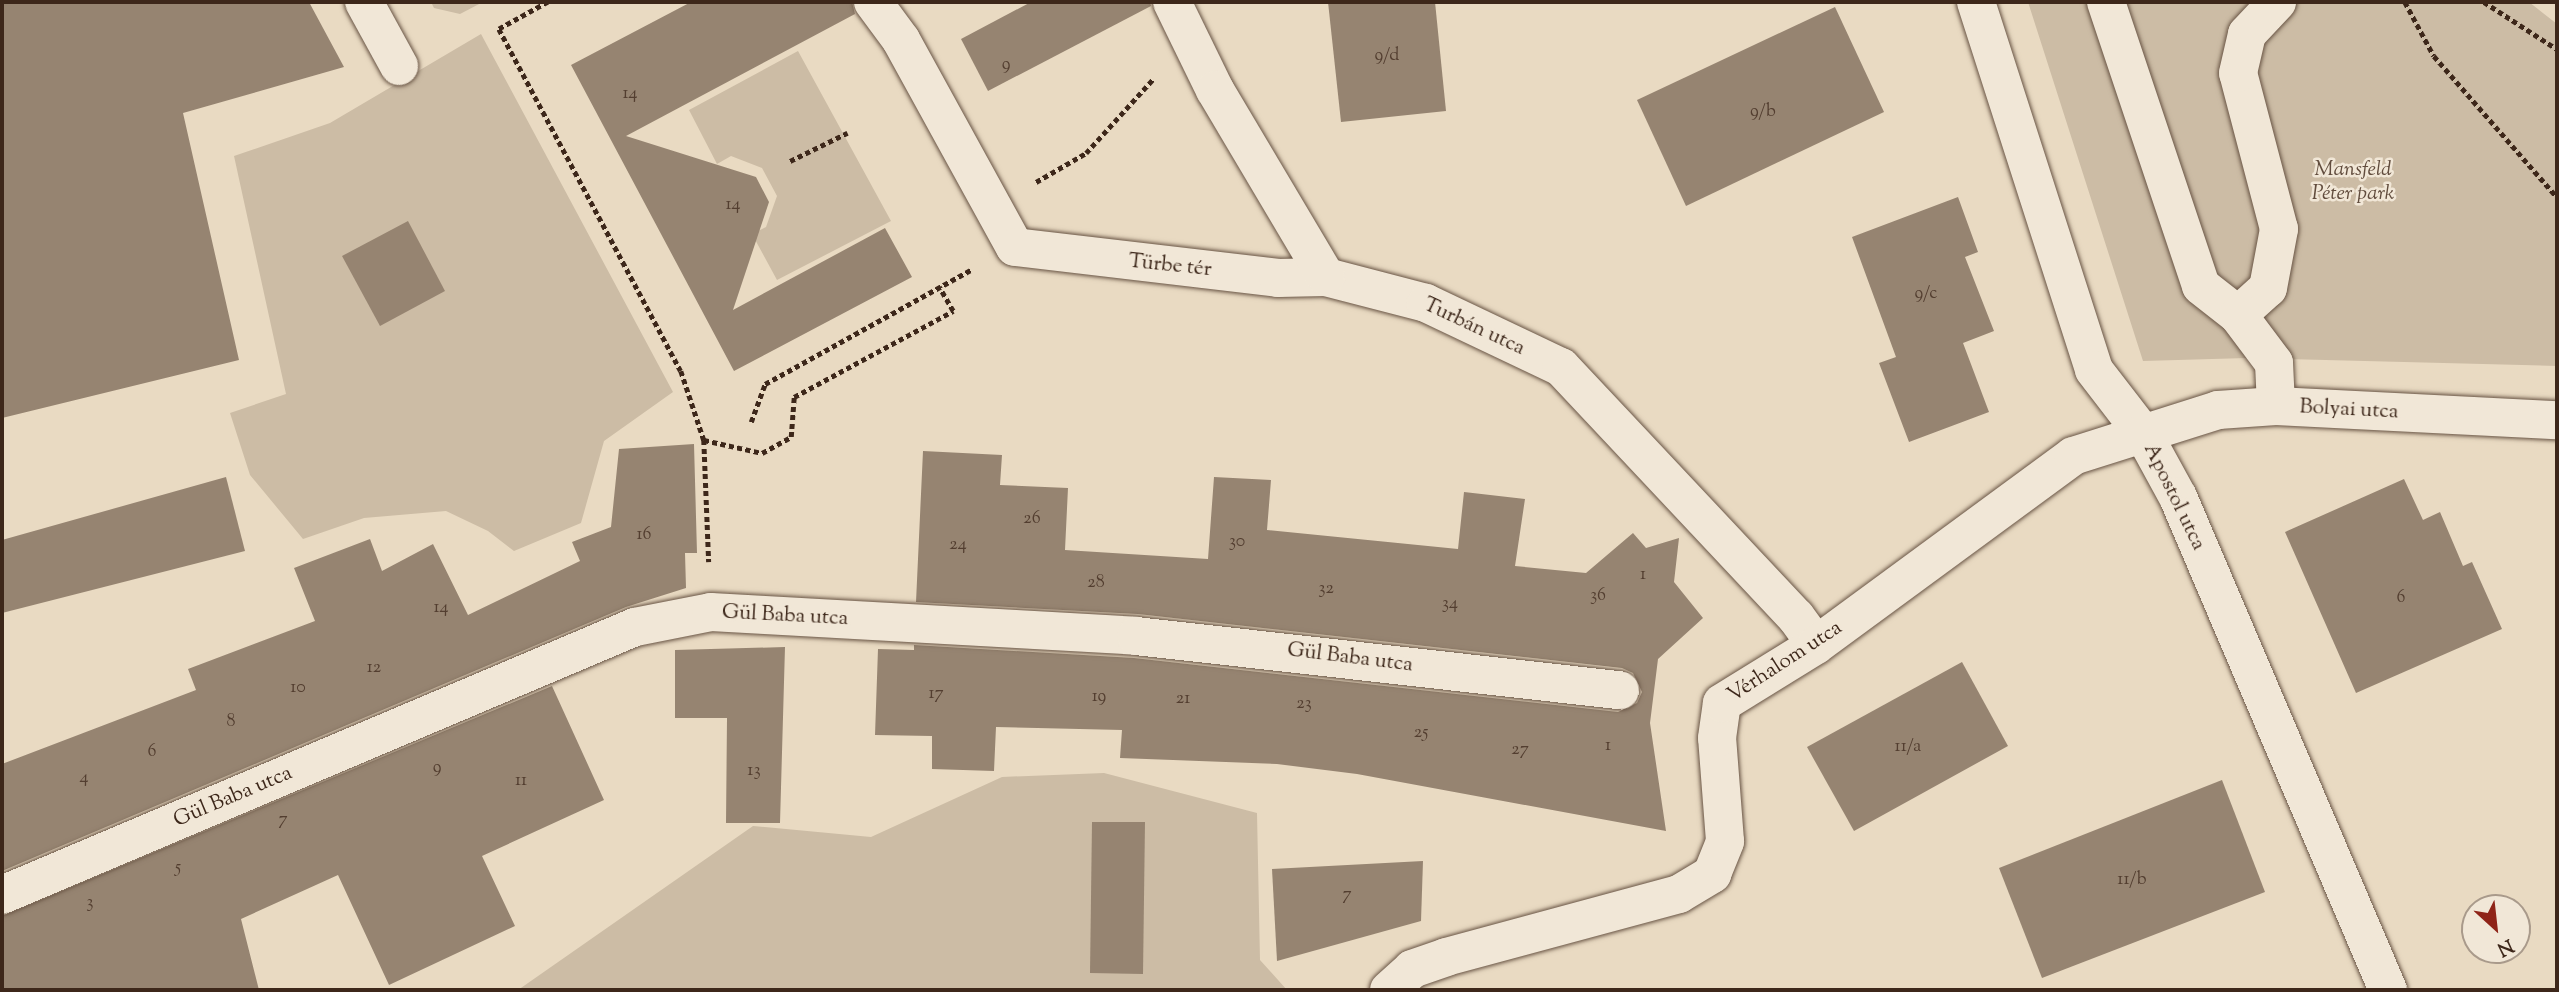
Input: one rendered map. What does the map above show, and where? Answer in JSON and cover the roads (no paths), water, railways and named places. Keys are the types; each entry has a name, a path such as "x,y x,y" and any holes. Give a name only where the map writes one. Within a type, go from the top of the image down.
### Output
{"street":[{"path":"364,2 399,66"},
{"name":"Türbe tér","path":"873,2 901,40 1016,247 1278,278 1326,277"},
{"name":"Apostol utca","path":"1976,2 2094,370 2144,435 2178,498 2388,990"},
{"path":"2106,2 2201,286 2238,315 2274,363 2276,407"},
{"path":"2238,315 2268,288 2279,229 2238,73 2247,34 2277,2"},
{"path":"1177,12 1215,90 1326,277"},
{"name":"Turbán utca","path":"1326,277 1426,303 1561,367 1796,617 1816,645"},
{"name":"Bolyai utca","path":"2144,435 2218,410 2276,407 2557,420"},
{"name":"Vérhalom utca","path":"1389,990 1412,969 1446,957 1678,894 1712,874 1725,841 1717,738 1721,703 1816,645 2073,456 2144,435"},
{"name":"Gül Baba utca","path":"2,895 635,627 711,612 1136,636 1620,690"}],"park label":[{"name":"Mansfeld Péter park","path":"2353,182"}]}
